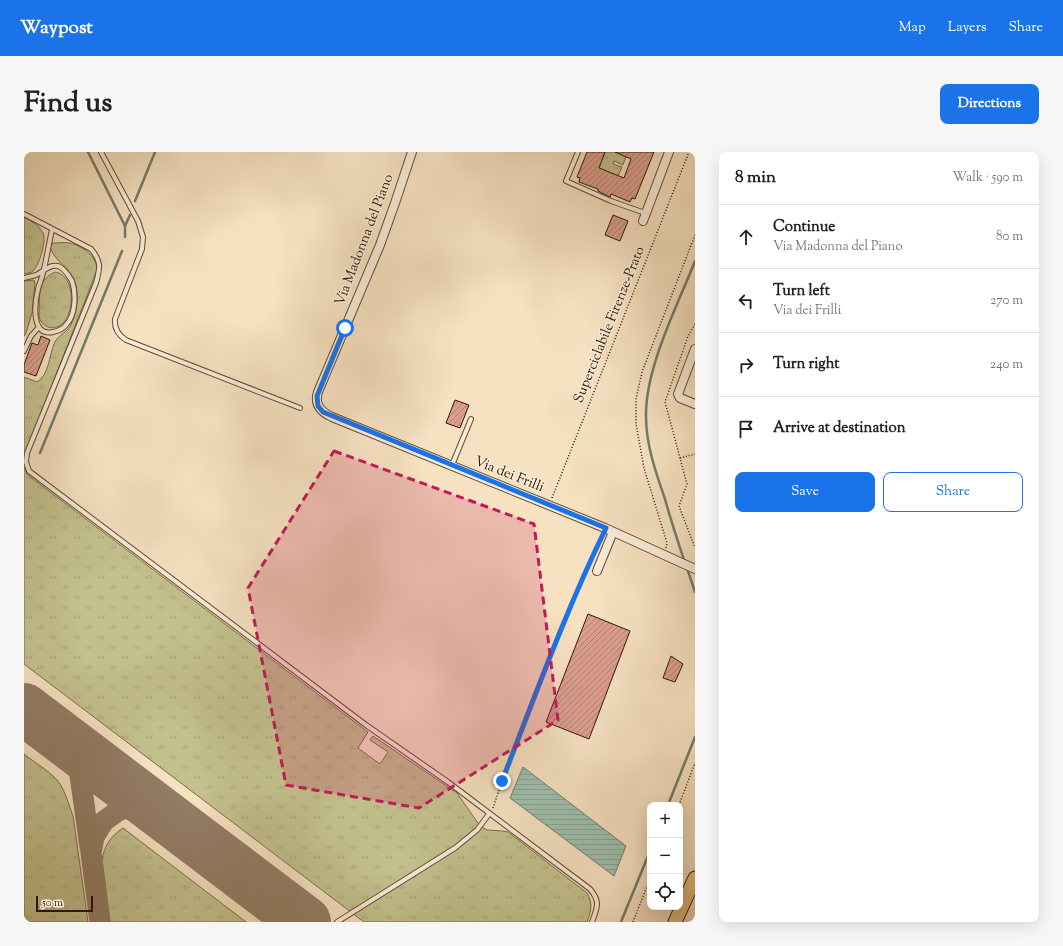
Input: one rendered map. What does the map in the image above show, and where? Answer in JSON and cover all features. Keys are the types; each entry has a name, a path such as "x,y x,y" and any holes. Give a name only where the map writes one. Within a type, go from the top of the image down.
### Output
{"main road":[{"path":"675,922 695,878"},
{"path":"683,922 695,896"}],"street":[{"name":"Via Madonna del Piano","path":"317,403 317,396 320,388 396,203 412,152"},
{"path":"644,217 670,152"},
{"path":"695,349 678,394 680,398 695,404"},
{"name":"Via dei Frilli","path":"317,403 320,409 327,414 609,530 665,554 695,569"},
{"path":"597,571 609,530"}],"lane":[{"path":"101,152 142,232 143,246 115,319 115,328 119,335 126,340 300,408"},
{"path":"578,152 566,181 644,217"},
{"path":"24,214 91,250 98,259 100,269 93,291 27,453 26,462 29,471 366,725 590,889 594,895 597,905 592,922"},
{"path":"24,278 35,275 44,270 50,266 58,266 66,272 72,283 74,304 67,325 63,328 45,332 40,327 36,318 36,300 44,270 52,230"},
{"path":"24,351 30,336 40,327"},
{"path":"452,465 471,419"},
{"path":"337,922 455,848 477,830 489,814"}],"path":[{"name":"Superciclabile Firenze-Prato","path":"549,505 689,152"},
{"path":"665,554 667,543 644,468 636,424 636,399 642,372 695,235"},
{"path":"680,458 695,454"},
{"path":"687,484 679,506 695,548"},
{"path":"493,808 502,781 585,571 609,530"},
{"path":"680,802 695,763"},
{"path":"633,922 647,887"}],"highlighted area":[{"path":"334,451 534,524 558,720 419,808 286,785 248,588"}],"green space":[{"path":"605,152 615,152 626,156 623,165 614,161 613,164 622,167 618,176 595,177"},
{"path":"24,217 39,228 43,233 44,241 38,264 33,271 24,274"},
{"path":"53,243 74,244 88,252 94,260 97,270 24,456 24,377 37,382 41,379 48,365 55,341 69,328 75,316 77,301 76,286 71,274 52,251 50,247"},
{"path":"55,272 63,276 69,283 71,304 64,322 57,327 48,327 40,320 39,296 45,280 49,275"},
{"path":"34,280 35,284 32,313 24,336 24,281"},
{"path":"24,467 27,474 33,479 368,732 358,748 380,764 388,752 370,740 373,736 457,793 480,826 487,830 508,832 587,893 591,908 587,922 364,922 24,664"},
{"path":"24,754 53,776 60,784 66,795 73,816 88,922 24,922"},
{"path":"123,828 246,922 110,922 102,860 104,850 109,842 115,834"}],"shaded area":[{"path":"523,767 626,846 614,876 510,798"}],"building":[{"path":"587,152 605,152 599,168 624,178 631,159 615,152 654,152 635,199 632,198 630,202 611,194 610,197 598,191 598,189 579,182 580,178 577,177"},
{"path":"613,215 628,221 620,241 605,235"},
{"path":"41,336 50,340 36,376 24,372 24,365 32,343 38,345"},
{"path":"455,400 469,405 460,428 446,423"},
{"path":"588,614 630,631 589,739 546,722"},
{"path":"671,656 683,664 675,682 663,678"}],"waterway":[{"path":"88,152 125,226"},
{"path":"135,201 155,152"},
{"path":"125,237 125,226 130,215"},
{"path":"40,453 122,251"},
{"path":"685,563 652,459 646,427 646,417 647,398 656,358 695,261"},
{"path":"687,568 695,592"},
{"path":"669,802 695,737"},
{"path":"621,922 647,858"}],"taxiway":[{"path":"41,722 58,738 72,755 79,768 90,847"},
{"path":"100,922 91,853 94,837 104,821 118,811 129,807 138,807 158,811"}],"runway":[{"path":"24,709 305,922"}],"route":[{"path":"345,328 317,396 318,406 323,412 332,417 606,528 585,571 567,614 502,781"}]}
